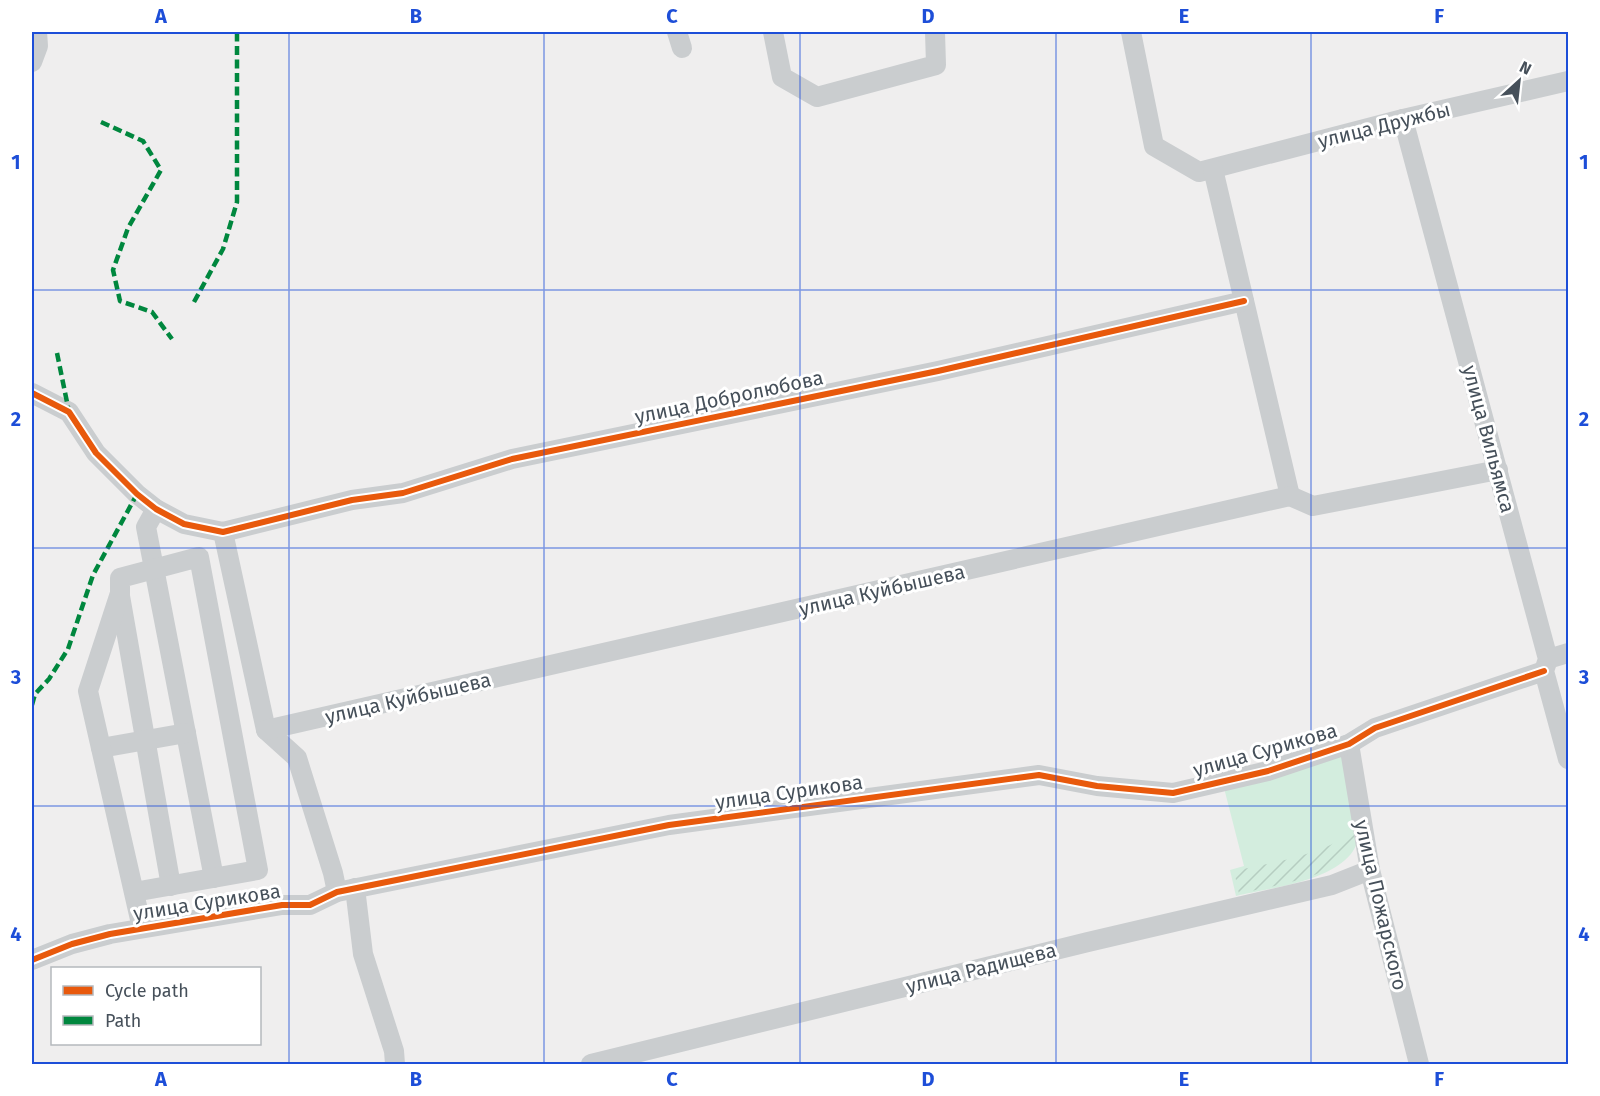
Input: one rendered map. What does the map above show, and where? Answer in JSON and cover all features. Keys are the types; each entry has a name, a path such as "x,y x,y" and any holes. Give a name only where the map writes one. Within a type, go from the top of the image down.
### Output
{"street":[{"path":"32,62 38,45 37,32"},
{"path":"774,32 782,77 817,97 936,65 935,32"},
{"path":"1131,32 1154,146 1206,170 1244,301 1290,496 1313,506 1498,470"},
{"name":"улица Дружбы","path":"1206,170 1403,119 1569,81"},
{"name":"улица Вильямса","path":"1403,119 1498,470 1569,759"},
{"name":"улица Добролюбова","path":"223,532 352,500 404,493 512,459 938,371 1244,301"},
{"path":"32,393 69,412 96,453 137,494 156,509 184,524 223,532 266,730 297,758 333,873 346,890 363,954 394,1051 395,1065"},
{"name":"улица Куйбышева","path":"266,730 1290,496"},
{"path":"156,509 146,527 214,878"},
{"path":"134,892 171,886 258,870 199,557 120,578 120,593 171,886"},
{"path":"120,593 88,691 142,928"},
{"name":"улица Сурикова","path":"32,960 72,944 142,928 282,905 310,905 346,890 669,825 1039,775 1097,786 1173,793 1268,771 1349,744 1375,728 1546,665 1569,653"},
{"path":"101,748 186,733"},
{"name":"улица Пожарского","path":"1349,744 1370,870 1419,1065"},
{"name":"улица Радищева","path":"591,1065 1088,942 1332,885 1370,870"}],"green space":[{"path":"1347,747 1359,829 1356,846 1346,859 1331,870 1312,878 1236,896 1230,870 1244,866 1223,784"},
{"path":"1355,830 1354,844 1348,855 1336,865 1304,878 1239,894 1234,871 1313,852 1342,839"}],"marked path":[{"path":"194,302 223,249 237,202 237,32"},
{"path":"101,122 143,141 161,170 128,228 113,270 120,301 152,312 172,339"},
{"path":"57,353 69,412"},
{"path":"32,705 35,694 49,679 68,649 93,575 137,494"}],"cycle path":[{"path":"32,393 69,412 96,453 137,494 156,509 184,524 223,532 352,500 403,493 512,459 938,371 1244,301"},
{"path":"32,960 72,944 110,934 282,905 310,905 337,892 669,825 1039,775 1097,786 1173,793 1268,771 1349,744 1375,728 1544,671"}]}
